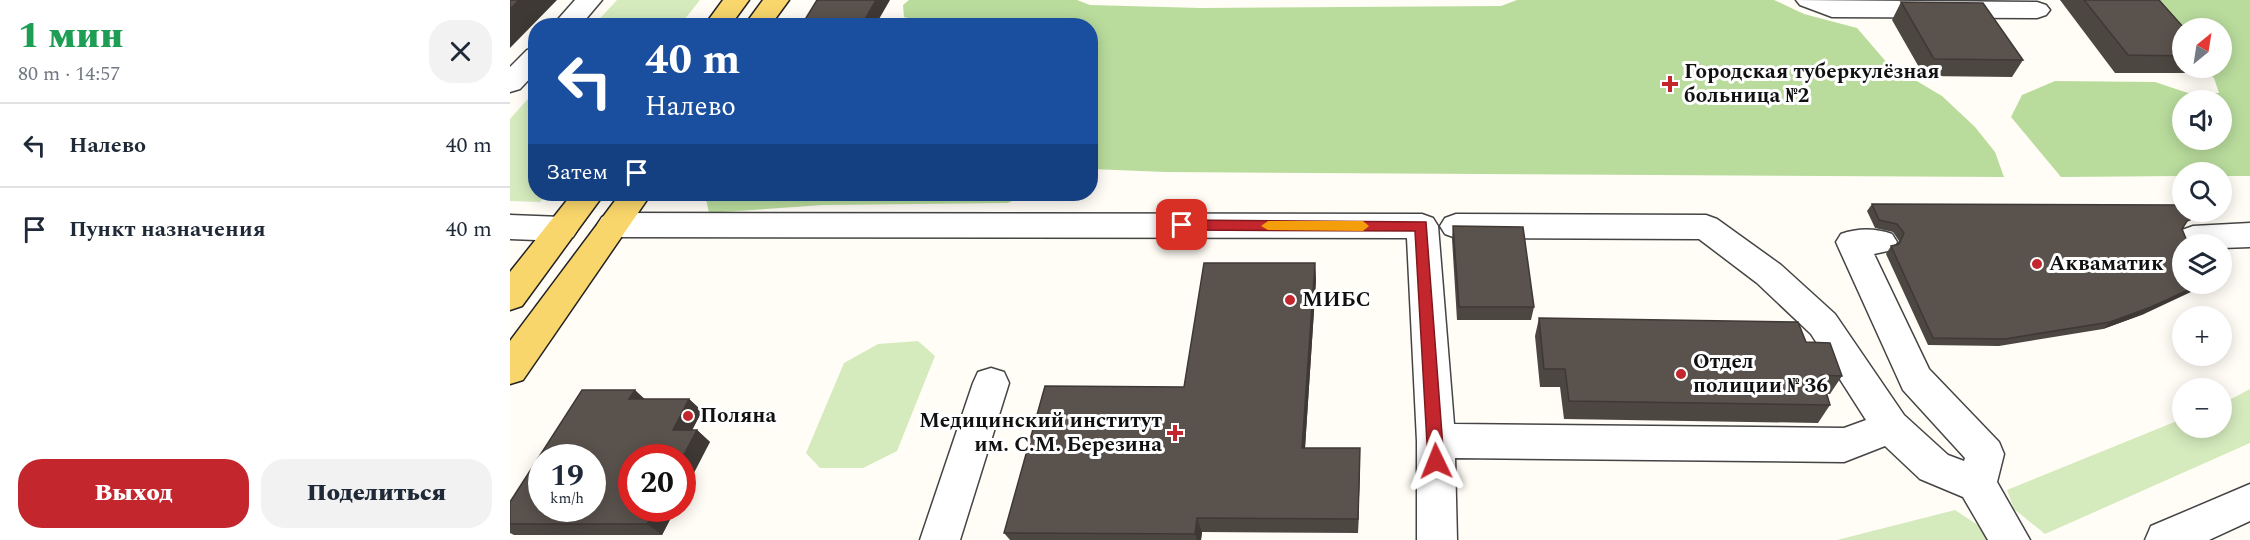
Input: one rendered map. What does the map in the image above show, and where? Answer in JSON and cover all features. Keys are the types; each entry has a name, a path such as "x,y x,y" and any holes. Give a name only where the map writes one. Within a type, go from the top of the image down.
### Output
{"main road":[{"path":"723,18 736,0"},
{"path":"763,18 776,0"},
{"path":"510,297 584,201"},
{"path":"510,369 631,201"}],"street":[{"path":"572,18 589,0"},
{"path":"1809,0 1832,9 2037,10"},
{"path":"510,83 528,64"},
{"path":"613,225 1422,226 1436,441 1437,540"},
{"path":"1456,226 1706,227 1769,273 1823,324 1891,427 1934,467 1977,484 2010,540"},
{"path":"510,227 562,230"},
{"path":"2232,237 2250,236"},
{"path":"1881,242 1851,242 1916,379 1985,454 1977,484"},
{"path":"940,540 991,383"},
{"path":"1436,441 1844,445 1891,427"},
{"path":"2164,540 2250,502"}],"green space":[{"path":"617,0 700,0 686,18 600,18"},
{"name":"Городская туберкулёзная больница №2","path":"909,0 1077,0 1090,5 1200,8 1501,6 1517,0 1774,0 1804,14 1857,28 1888,64 1942,96 1975,127 1995,152 2004,177 1165,172 1098,169 1098,18 908,18 904,17 903,5"},
{"path":"2134,0 2250,0 2250,176 2232,176 2232,162 2172,162 2172,176 2061,177 2011,117 2022,95 2055,81 2155,82 2179,90 2172,90 2172,150 2232,150 2232,90 2218,90 2214,78 2232,78 2232,18 2172,18 2172,22"},
{"path":"528,99 528,201 540,202 510,201 510,119"},
{"path":"706,201 1012,201 1008,203 823,205 709,213"},
{"path":"918,341 935,356 897,451 863,468 820,468 806,453 844,363 878,344"},
{"path":"2250,389 2250,443 2045,534 2014,509 2007,490 2172,423 2172,438 2232,438 2232,399"},
{"path":"1955,510 1990,533 1996,540 1837,540"}],"building":[{"path":"510,0 519,0 510,9"},
{"path":"817,0 876,0 866,18 806,18"},
{"path":"2084,0 2159,0 2175,18 2172,18 2172,56 2128,55"},
{"path":"1901,2 1983,3 2023,60 1934,59"},
{"name":"Акваматик","path":"1872,204 2172,205 2172,222 2186,222 2182,229 2184,234 2172,234 2172,294 2179,294 2110,322 2005,339 1933,338 1891,246 1899,244 1904,233 1897,224 1879,220"},
{"path":"1453,226 1523,227 1534,307 1459,307"},
{"name":"Медицинский институт им. С.М. Березина","path":"1204,263 1315,263 1302,448 1360,448 1358,519 1197,518 1195,534 1004,533 1045,386 1184,387"},
{"name":"Отдел полиции № 36","path":"1539,318 1798,322 1806,342 1830,343 1842,376 1821,375 1830,405 1569,401 1565,369 1544,369"},
{"path":"582,390 635,390 629,399 689,399 673,430 697,430 690,444 618,444 618,522 648,522 647,524 510,524 510,502 528,474 528,522 606,522 606,444 547,444"}],"slow traffic":[{"path":"1268,226 1363,226"}],"place":[{"name":"Городская туберкулёзная больница №2","path":"1670,84"},
{"name":"Акваматик","path":"2037,264"},
{"name":"МИБС","path":"1290,300"},
{"name":"Отдел полиции № 36","path":"1681,374"},
{"name":"Поляна","path":"688,416"},
{"name":"Медицинский институт им. С.М. Березина","path":"1175,433"}],"route":[{"path":"1182,225 1422,226 1436,461"}]}
